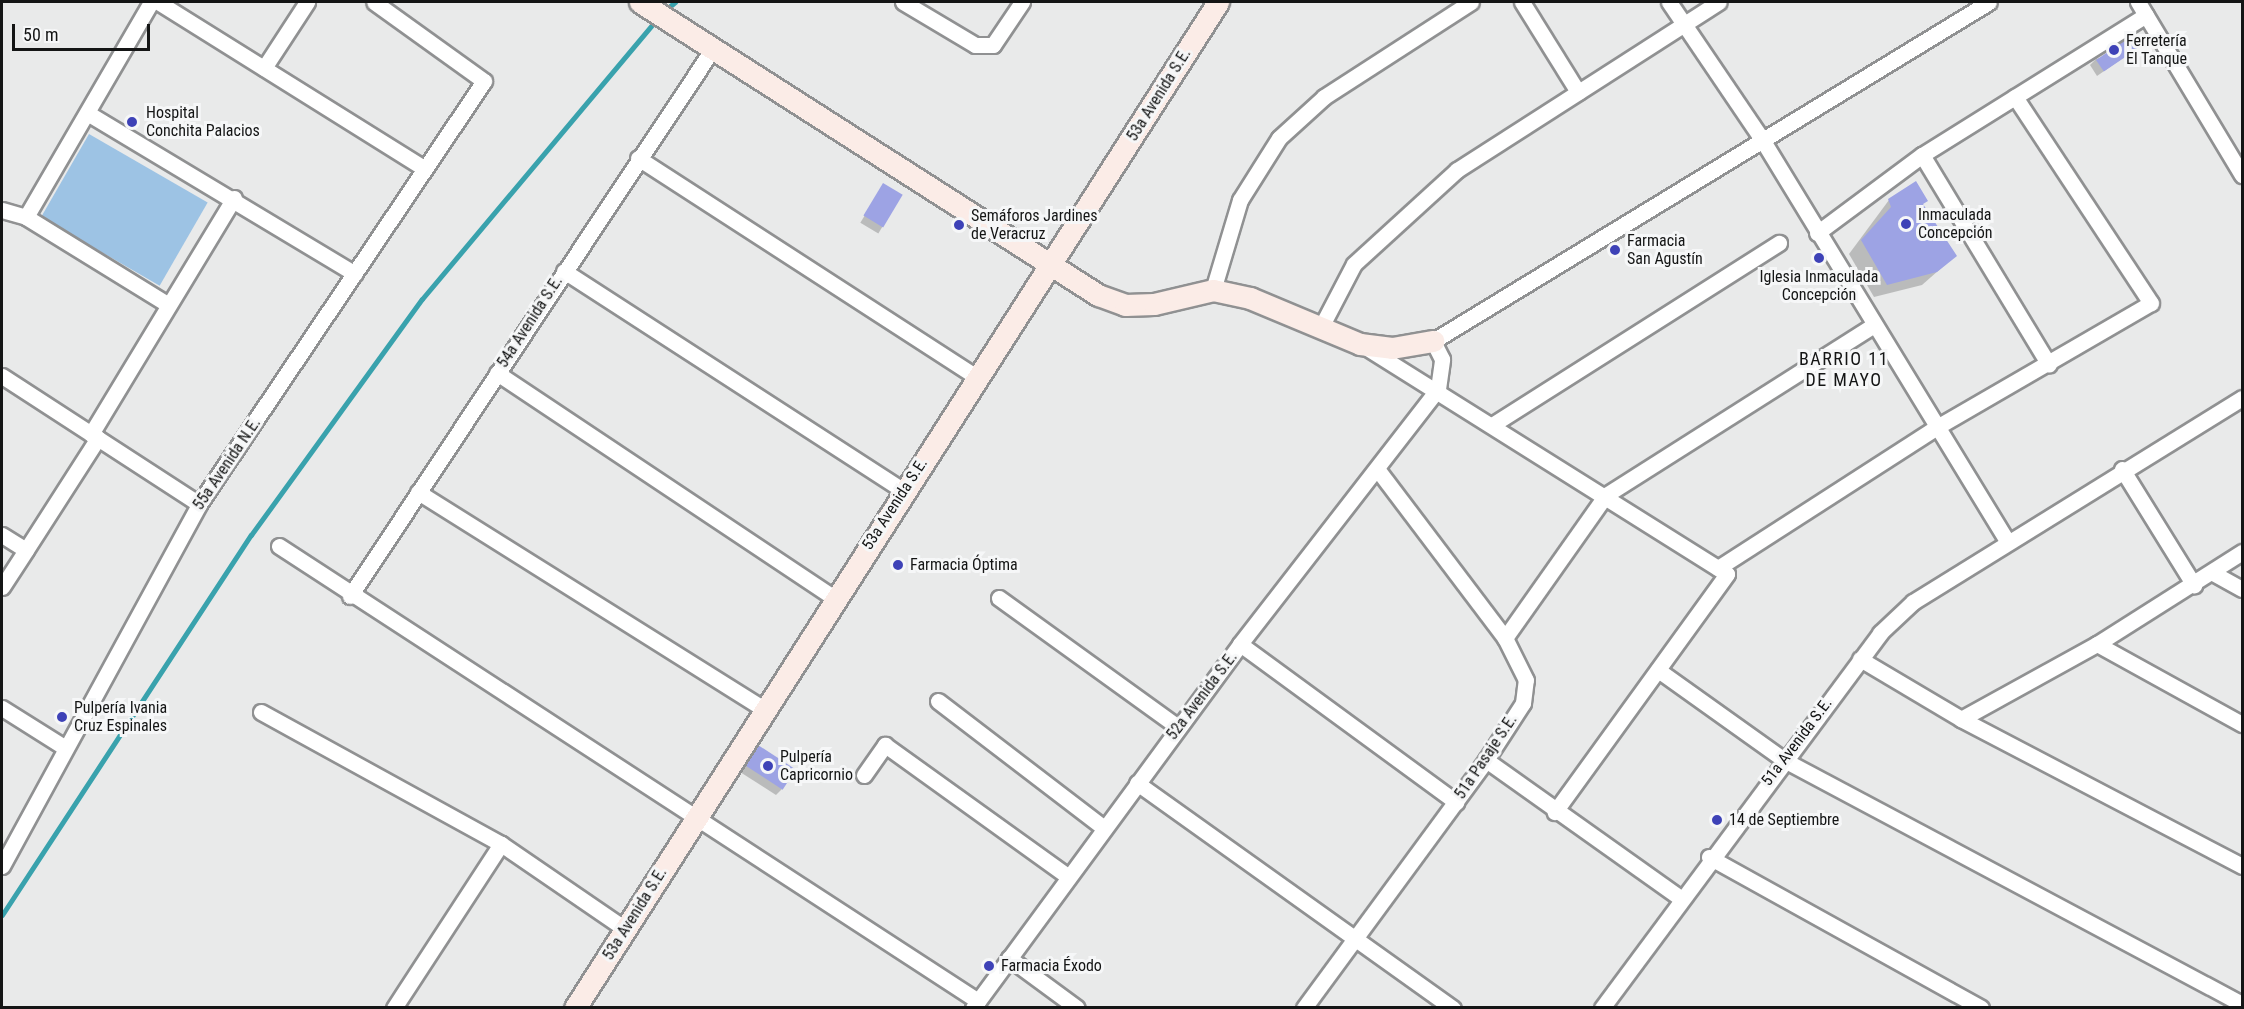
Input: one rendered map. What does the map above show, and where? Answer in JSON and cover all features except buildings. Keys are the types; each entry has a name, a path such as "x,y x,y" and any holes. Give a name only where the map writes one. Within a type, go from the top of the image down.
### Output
{"street":[{"path":"27,217 89,114 92,98 150,2"},
{"path":"158,2 424,168"},
{"path":"264,68 307,2"},
{"name":"55a Avenida N.E.","path":"2,866 64,747 199,504 484,81 374,2"},
{"path":"903,2 975,45 993,45 1022,2"},
{"name":"53a Avenida S.E.","path":"575,1008 903,490 1051,267 1218,2"},
{"path":"1213,290 1240,201 1279,138 1324,98 1471,2"},
{"path":"1522,2 1578,92"},
{"path":"1669,2 1763,141 1817,233 2007,541"},
{"path":"1320,329 1354,264 1457,170 1719,2"},
{"path":"1360,344 1392,348 1433,341 1989,2"},
{"path":"651,8 712,50 1051,267 1125,304 1154,304 1213,290 1250,298 1360,344 1438,389 1727,574 1555,812"},
{"path":"1817,233 1922,154 2016,97 2142,8 2242,176"},
{"name":"54a Avenida S.E.","path":"350,596 638,158 712,50"},
{"path":"1718,568 1937,427 2049,365 2151,303 2016,97"},
{"path":"89,114 234,198 355,274"},
{"path":"1922,154 2049,365"},
{"path":"638,158 978,378"},
{"path":"2,587 95,436 167,304 234,198"},
{"path":"2,210 27,217 167,304"},
{"path":"1492,424 1779,243"},
{"path":"564,272 903,490"},
{"path":"1505,638 1606,495 1874,325"},
{"path":"1433,341 1442,359 1438,389"},
{"path":"496,373 834,598"},
{"path":"2,376 199,504"},
{"name":"52a Avenida S.E.","path":"975,1004 1240,644 1378,470 1438,389"},
{"name":"51a Avenida S.E.","path":"1602,1008 1709,857 1860,659 1912,602 2122,469 2242,398"},
{"path":"2122,469 2194,585"},
{"name":"51a Pasaje S.E.","path":"1304,1008 1486,760 1522,704 1526,680 1505,638 1378,470"},
{"path":"418,492 764,709"},
{"path":"2,535 26,550"},
{"path":"279,546 350,596 695,819 975,1004"},
{"path":"1961,719 2097,644 2213,573 2242,552"},
{"path":"2213,573 2242,589"},
{"path":"999,598 1178,728"},
{"path":"1240,644 1456,802"},
{"path":"2097,644 2242,724"},
{"path":"1860,659 1961,719 2242,866"},
{"path":"1658,670 1784,760 2242,1004"},
{"path":"938,701 1104,828"},
{"path":"2,708 64,747"},
{"path":"261,712 501,844 626,929"},
{"path":"864,775 885,745 1069,877"},
{"path":"1486,760 1555,812 1680,898"},
{"path":"1137,783 1453,1008"},
{"path":"394,1008 501,844"},
{"path":"1709,857 1981,1008"},
{"path":"1009,958 1077,1008"}],"shaded area":[{"path":"89,134 208,202 160,286 41,217"}],"waterway":[{"path":"663,12 675,2"},
{"path":"2,915 251,535 422,299 657,19"}],"place":[{"name":"Ferretería El Tanque","path":"2114,50"},
{"name":"Hospital Conchita Palacios","path":"132,122"},
{"name":"Inmaculada Concepción","path":"1906,224"},
{"name":"Semáforos Jardines de Veracruz","path":"959,225"},
{"name":"Farmacia San Agustín","path":"1615,250"},
{"name":"Iglesia Inmaculada Concepción","path":"1819,258"},
{"name":"Farmacia Óptima","path":"898,565"},
{"name":"Pulpería Ivania Cruz Espinales","path":"62,717"},
{"name":"Pulpería Capricornio","path":"768,766"},
{"name":"14 de Septiembre","path":"1717,820"},
{"name":"Farmacia Éxodo","path":"989,966"}],"district":[{"name":"BARRIO 11 DE MAYO","path":"1844,370"}]}
